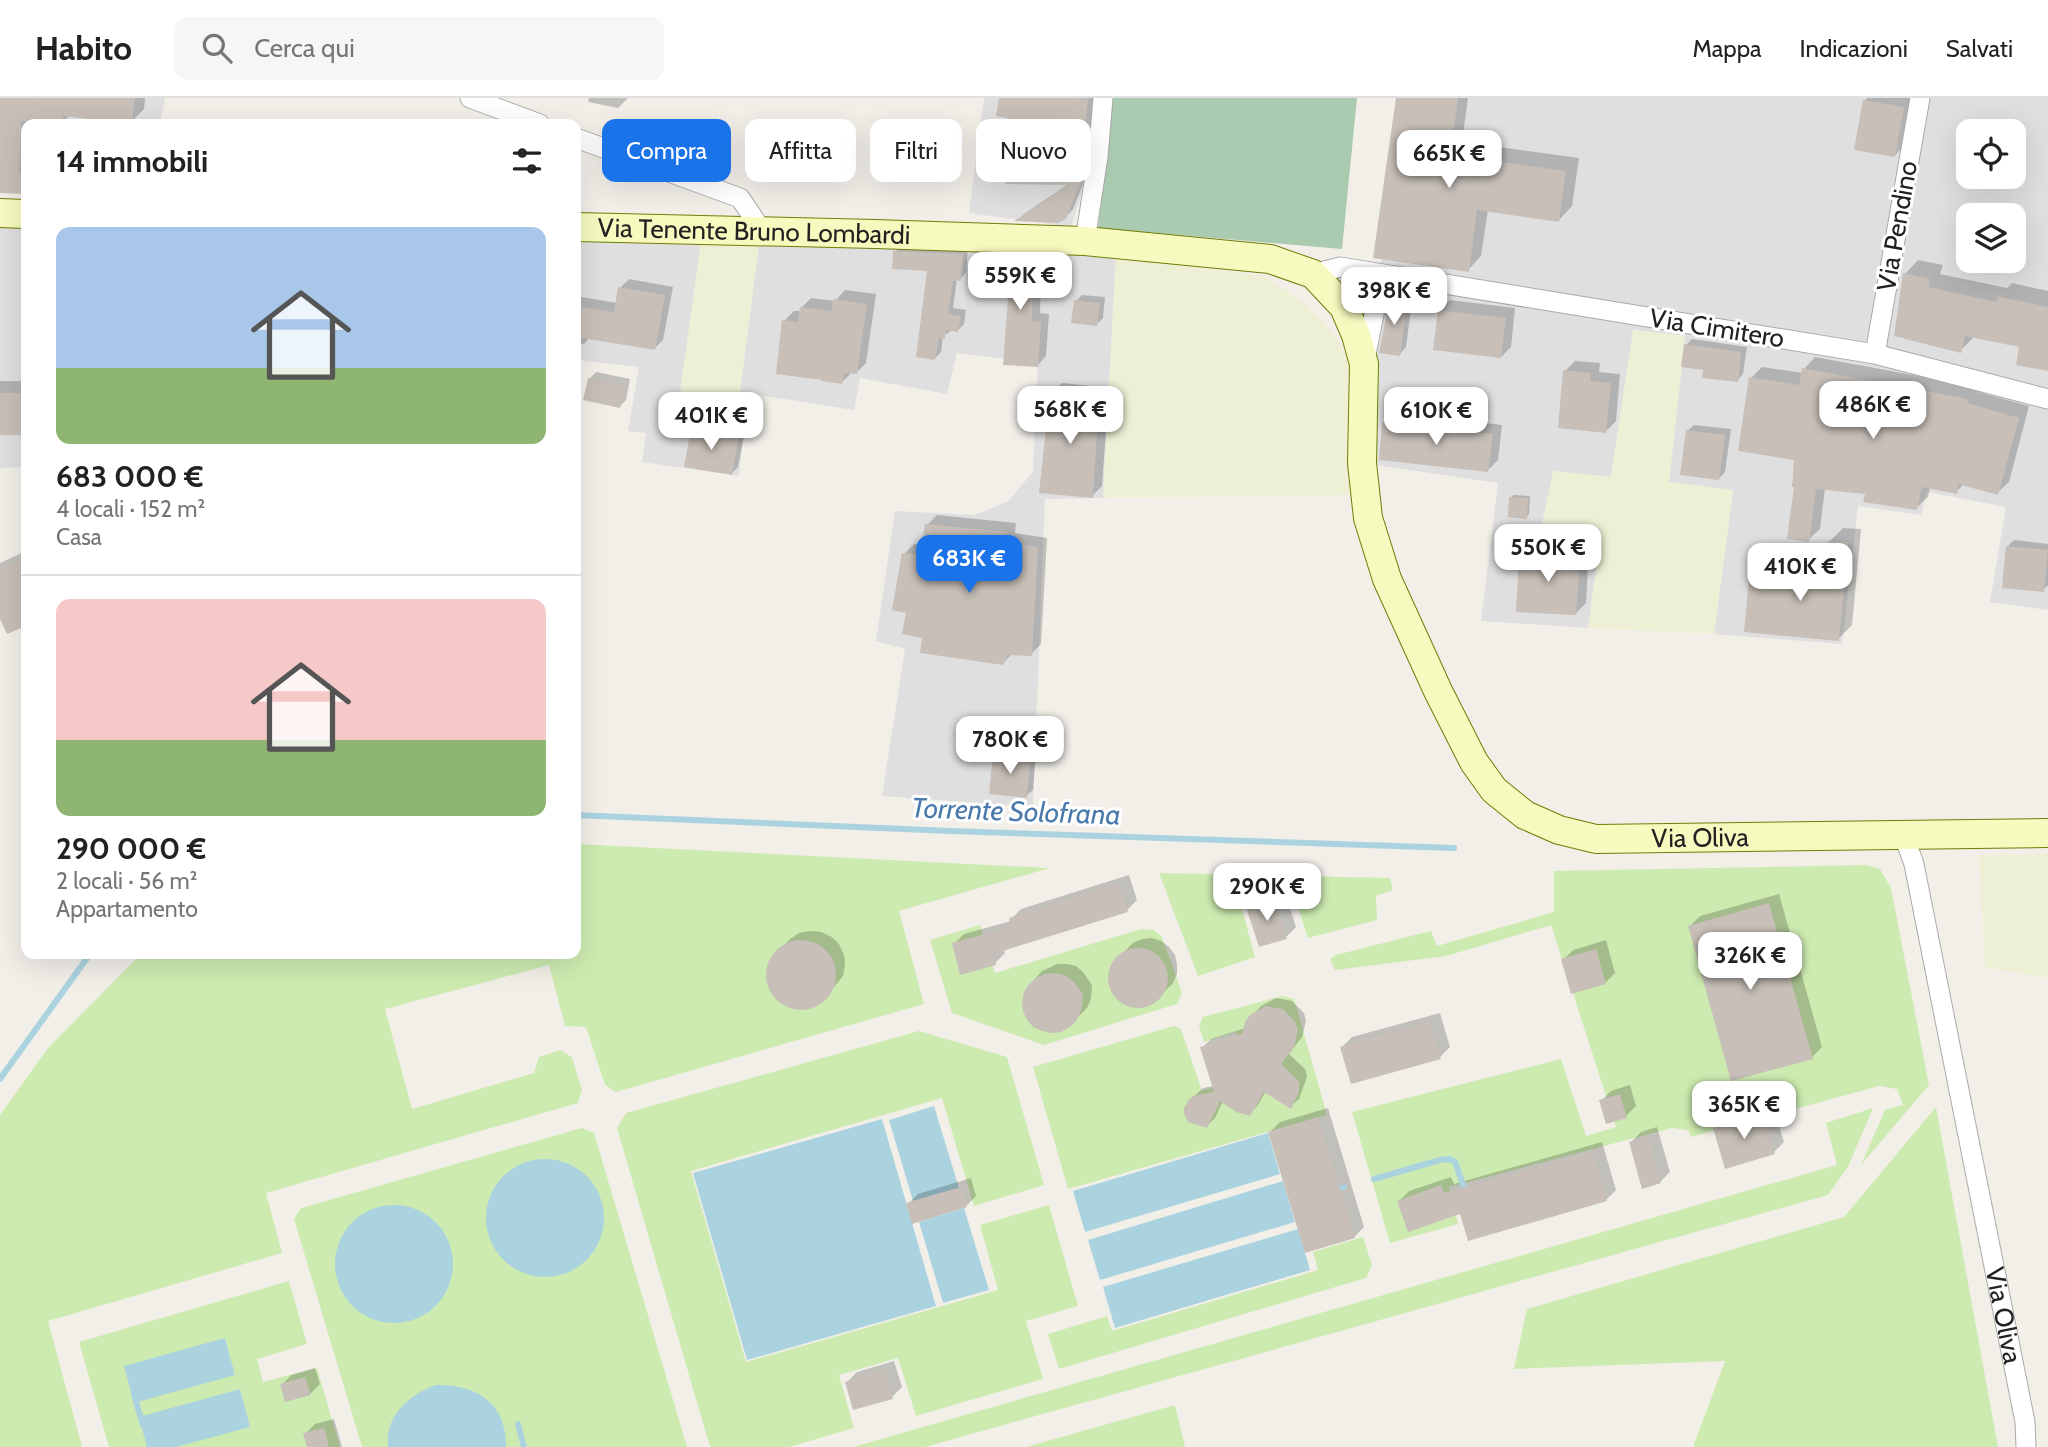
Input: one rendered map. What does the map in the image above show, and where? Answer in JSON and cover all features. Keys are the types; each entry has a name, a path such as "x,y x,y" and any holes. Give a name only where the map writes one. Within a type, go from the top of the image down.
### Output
{"main road":[{"path":"0,213 21,214"},
{"name":"Via Tenente Bruno Lombardi","path":"581,227 1085,241 1270,259"},
{"name":"Via Oliva","path":"1270,259 1313,274 1344,307 1356,335 1364,364 1362,463 1367,518 1387,579 1438,691 1474,762 1494,790 1525,815 1559,830 1596,839 1904,836"},
{"path":"1904,836 2048,833"}],"street":[{"path":"470,98 527,119"},
{"path":"1085,241 1098,157 1103,98"},
{"name":"Via Pendino","path":"1875,354 1920,98"},
{"path":"581,140 740,198 763,232"},
{"name":"Via Cimitero","path":"1313,274 1340,267 1875,354 2048,399"},
{"path":"1344,307 1382,275"},
{"path":"1364,364 1382,275"},
{"name":"Via Oliva","path":"1904,836 1914,863 2025,1422 2026,1447"}],"shaded area":[{"path":"0,98 165,98 161,119 21,119 21,194 0,193"},
{"path":"984,98 1094,98 1091,141 1091,119 981,119"},
{"path":"1397,98 2048,98 2048,610 1990,602 2006,507 1927,492 1921,515 1858,506 1842,644 1714,634 1733,491 1669,482 1685,336 1634,330 1611,477 1553,471 1601,536 1588,628 1481,621 1498,483 1362,463"},
{"path":"976,159 976,182 1085,182 1071,227 969,213"},
{"path":"0,222 21,223 21,467 0,468"},
{"path":"581,242 701,243 678,408 745,418 739,476 642,462 646,433 628,431 639,367 581,361"},
{"path":"759,244 926,246 1116,257 1103,498 1045,499 1033,807 882,796 905,649 876,641 895,511 975,515 1008,501 1033,472 1038,363 957,353 947,394 860,378 854,410 740,392"}],"green space":[{"path":"1112,98 1357,98 1342,249 1098,228"},
{"path":"701,243 759,244 738,405 746,406 745,418 678,408"},
{"path":"1116,257 1264,276 1298,298 1327,326 1342,347 1349,364 1348,479 1351,495 1103,498"},
{"path":"1633,330 1685,336 1669,482 1733,490 1714,634 1588,628 1601,537 1541,529 1553,471 1611,477"},
{"path":"581,844 1050,868 899,911 924,1004 616,1092 605,1085 586,1027 565,1026 549,965 385,1009 412,1109 534,1073 539,1057 560,1050 572,1057 582,1090 578,1103 266,1193 282,1253 48,1321 82,1447 0,1447 0,1115 48,1048 136,959 581,959"},
{"path":"2048,854 2048,978 1985,967 1979,855"},
{"path":"1866,865 1880,869 1891,888 1929,1085 1861,1165 1885,1110 1903,1105 1897,1089 1879,1086 1691,1137 1688,1130 1672,1128 1449,1187 1458,1224 1390,1243 1352,1112 1561,1059 1586,1136 1616,1127 1551,925 1446,956 1335,970 1330,959 1336,955 1431,931 1437,946 1554,912 1554,871"},
{"path":"1159,873 1390,878 1393,890 1376,896 1377,920 1308,938 1291,886 1240,902 1255,957 1198,976"},
{"path":"980,925 995,973 1141,929 1154,930 1162,937 1182,993 1177,1004 1044,1045 952,1013 930,940"},
{"path":"1282,996 1294,999 1327,1115 1068,1189 1033,1067 1174,1026 1181,1029 1202,1091 1250,1075 1236,1032 1204,1042 1199,1026 1203,1017"},
{"path":"919,1031 1007,1057 1044,1185 974,1206 942,1098 691,1171 746,1362 998,1290 980,1225 1049,1205 1078,1306 1026,1321 1043,1379 916,1416 898,1358 839,1375 854,1428 789,1447 710,1447 617,1128 626,1113"},
{"path":"1936,1107 1998,1447 1693,1447 1725,1361 1514,1369 1527,1309 1844,1217"},
{"path":"1873,1108 1848,1167 1828,1195 925,1447 853,1447 1837,1165 1826,1123"},
{"path":"582,1128 594,1133 687,1447 362,1447 294,1219 301,1208"},
{"path":"1363,1237 1372,1265 1366,1278 1059,1369 1048,1334 1107,1316 1112,1331 1318,1270 1313,1252"},
{"path":"289,1281 307,1344 257,1359 263,1382 317,1368 340,1447 109,1447 79,1342"},
{"path":"1175,1405 1185,1447 1026,1447"}],"water":[{"path":"934,1106 959,1188 913,1201 889,1120"},
{"path":"882,1119 936,1306 747,1360 693,1173"},
{"path":"1268,1133 1280,1174 1085,1232 1073,1191"},
{"path":"545,1159 568,1163 587,1176 600,1195 604,1218 600,1241 587,1260 568,1273 545,1277 522,1273 503,1260 490,1241 486,1218 490,1195 503,1176 522,1163"},
{"path":"1283,1181 1295,1222 1100,1280 1088,1240"},
{"path":"394,1205 417,1209 436,1222 449,1241 453,1264 449,1287 436,1306 417,1319 394,1323 371,1319 352,1306 339,1287 335,1264 339,1241 352,1222 371,1209"},
{"path":"964,1208 989,1290 943,1303 919,1222"},
{"path":"1298,1229 1310,1270 1115,1328 1103,1287"},
{"path":"225,1338 235,1375 134,1403 124,1366"},
{"path":"436,1385 464,1388 486,1399 501,1419 506,1447 388,1447 390,1425 401,1408 417,1394"},
{"path":"240,1389 250,1427 176,1447 147,1447 139,1417"}],"building":[{"path":"0,98 135,98 133,119 63,116 63,119 21,119 21,194 0,193"},
{"path":"999,98 1088,98 1086,119 1007,119 996,116"},
{"path":"1396,98 1458,98 1450,155 1566,171 1559,222 1477,210 1469,272 1373,258"},
{"path":"1863,100 1904,107 1895,157 1854,150"},
{"path":"1081,182 1066,219 1058,223 1014,221 1069,185 1005,184"},
{"path":"893,251 963,254 961,281 953,281 948,314 961,316 958,332 946,330 945,339 939,338 935,360 916,357 927,271 892,269"},
{"path":"994,255 1034,256 1032,321 1041,322 1038,367 1003,365 1010,272 993,271"},
{"path":"1903,273 1930,279 1928,287 1997,302 1997,296 2048,307 2048,371 2016,365 2019,347 1965,336 1961,353 1894,336"},
{"path":"618,287 665,295 655,350 581,338 581,307 614,312"},
{"path":"1390,297 1407,299 1400,356 1379,353"},
{"path":"833,299 867,304 857,374 844,373 842,384 776,374 782,320 798,322 800,307 832,311"},
{"path":"1074,300 1100,303 1097,326 1071,323"},
{"path":"1438,310 1506,318 1501,358 1433,350"},
{"path":"1684,344 1741,352 1738,382 1702,378 1703,370 1681,367"},
{"path":"1802,368 1968,399 1967,403 2019,418 1998,495 1958,484 1957,494 1922,487 1917,510 1863,502 1865,494 1816,489 1809,542 1787,539 1794,487 1794,460 1738,451 1749,377 1799,385"},
{"path":"1563,370 1591,373 1590,381 1611,383 1606,433 1558,428"},
{"path":"588,378 625,385 620,408 583,400"},
{"path":"1050,392 1099,398 1093,498 1039,493"},
{"path":"0,393 21,393 21,435 0,435"},
{"path":"1382,422 1493,434 1488,472 1379,460"},
{"path":"691,428 739,437 732,475 684,467"},
{"path":"1686,430 1725,435 1719,480 1680,475"},
{"path":"1509,497 1528,498 1527,519 1508,517"},
{"path":"925,524 1007,532 1006,543 1038,547 1032,656 1008,655 1003,665 920,653 922,638 902,634 906,613 892,610 902,553 920,555"},
{"path":"1828,541 1848,542 1839,641 1744,632 1749,579 1824,586"},
{"path":"2006,546 2048,550 2044,592 2002,588"},
{"path":"1519,553 1580,557 1576,615 1516,612"},
{"path":"21,559 21,628 7,634 0,619 0,569"},
{"path":"993,754 1031,757 1027,798 989,794"},
{"path":"1119,884 1128,912 993,954 996,965 960,975 952,943 1011,927 1009,918"},
{"path":"1274,898 1287,939 1259,947 1246,907"},
{"path":"1769,903 1813,1059 1731,1081 1688,926"},
{"path":"801,940 820,946 830,956 836,975 830,994 820,1004 801,1010 782,1004 772,994 766,975 772,956 782,946"},
{"path":"1138,948 1155,953 1163,961 1168,978 1163,995 1155,1003 1138,1008 1121,1003 1113,995 1108,978 1113,961 1121,953"},
{"path":"1596,949 1606,984 1571,994 1561,959"},
{"path":"1056,973 1074,982 1083,995 1077,1020 1061,1032 1051,1033 1033,1027 1023,1011 1022,1002 1024,992 1036,978"},
{"path":"1266,1006 1283,1009 1295,1022 1298,1030 1294,1047 1281,1064 1299,1082 1299,1092 1291,1109 1264,1092 1250,1116 1236,1112 1220,1101 1207,1128 1188,1122 1184,1108 1189,1099 1214,1092 1200,1047 1242,1034 1250,1015"},
{"path":"1430,1022 1441,1059 1351,1084 1340,1047"},
{"path":"1620,1094 1627,1118 1606,1124 1599,1100"},
{"path":"1763,1113 1775,1154 1725,1169 1713,1128"},
{"path":"1318,1117 1355,1238 1305,1253 1268,1132"},
{"path":"1648,1136 1661,1183 1642,1189 1629,1142"},
{"path":"1592,1151 1607,1201 1468,1241 1460,1214 1408,1232 1397,1201 1441,1185 1444,1193"},
{"path":"961,1187 967,1207 912,1224 906,1203"},
{"path":"884,1370 893,1399 853,1410 845,1382"},
{"path":"305,1377 311,1395 285,1402 280,1384"},
{"path":"324,1428 329,1447 307,1447 303,1433"}],"waterway":[{"name":"Torrente Solofrana","path":"581,815 1454,848"},
{"name":"Torrente Solofrana","path":"0,1079 86,959"},
{"path":"1374,1179 1449,1159 1455,1162 1464,1187"},
{"path":"1332,1191 1344,1187"},
{"path":"134,1395 143,1425"},
{"path":"518,1424 524,1447"}]}
